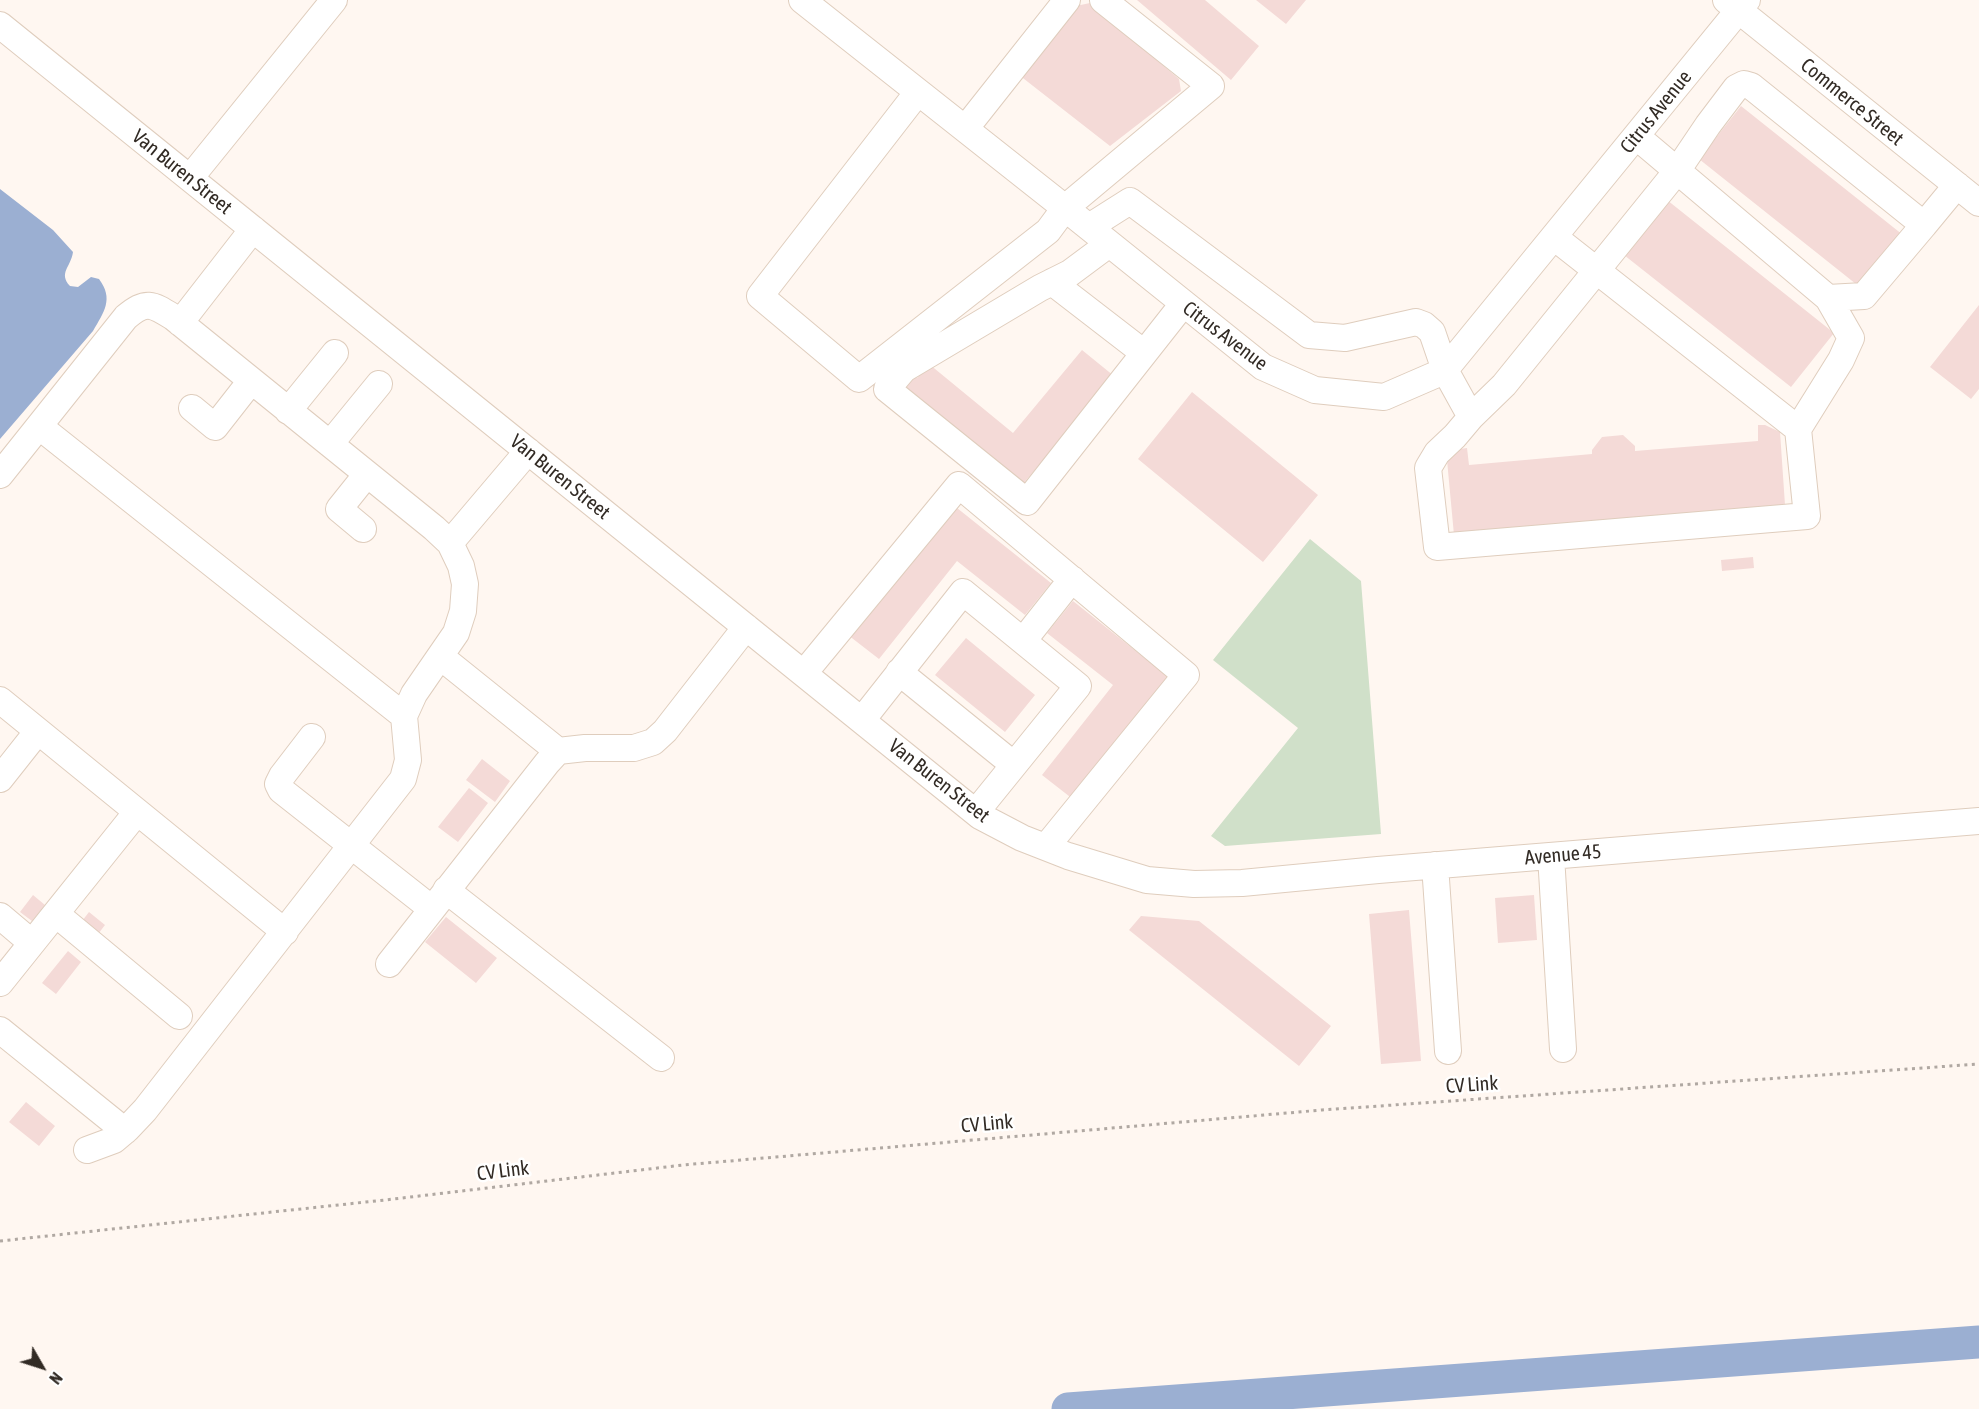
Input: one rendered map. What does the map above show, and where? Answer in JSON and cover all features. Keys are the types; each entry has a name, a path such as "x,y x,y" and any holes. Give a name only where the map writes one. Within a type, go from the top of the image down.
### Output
{"street":[{"path":"190,178 334,0"},
{"name":"Citrus Avenue","path":"802,0 1263,368 1315,390 1384,397 1445,370 1636,136 1738,4"},
{"path":"965,129 1067,0"},
{"path":"918,92 760,296 859,379 1048,231 1065,208 1211,86 1103,0"},
{"name":"Commerce Street","path":"1738,4 1979,203"},
{"name":"Van Buren Street","path":"0,25 976,812 1022,838 1148,880"},
{"path":"1636,136 1677,171 1828,298 1851,338 1842,360 1798,429 1807,516 1437,547 1428,468 1437,453 1504,385 1677,171 1736,88 1744,84 1751,86 1924,225"},
{"path":"1828,298 1864,296 1957,185"},
{"path":"1089,227 1130,201 1309,335 1345,338 1416,322 1424,325 1431,332 1445,370 1471,417"},
{"path":"180,322 253,229"},
{"path":"1554,237 1798,429"},
{"path":"1109,244 1070,273 904,369 887,389 1027,502 1183,304"},
{"path":"1052,282 1144,354"},
{"path":"0,476 126,316 138,306 148,304 180,322 450,543 462,566 465,584 463,610 456,633 414,694 404,716 408,760 403,779 145,1110 114,1140 87,1150"},
{"path":"288,411 335,354"},
{"path":"192,408 215,427 251,381"},
{"path":"330,444 379,384"},
{"path":"40,427 404,716"},
{"path":"450,543 528,451"},
{"path":"363,529 339,509 367,474"},
{"path":"804,673 959,485 1186,675 1046,847"},
{"path":"1023,641 1072,579"},
{"path":"861,720 963,592 1078,686 976,812"},
{"path":"389,964 558,752 585,747 634,748 653,742 665,731 746,627"},
{"path":"441,657 558,752"},
{"path":"899,672 1014,765"},
{"path":"0,700 285,932"},
{"path":"0,779 38,731"},
{"path":"312,737 282,776 278,784 281,790 352,846 439,900 662,1058"},
{"path":"0,983 138,812"},
{"name":"Avenue 45","path":"1148,880 1194,884 1242,884 1435,865 1979,821"},
{"path":"1551,856 1563,1049"},
{"path":"1435,865 1448,1051"},
{"path":"56,914 179,1016"},
{"path":"0,916 32,944"},
{"path":"0,1030 125,1131"}],"path":[{"name":"CV Link","path":"0,1241 385,1200 683,1165 1322,1110 1979,1064"}],"green space":[{"path":"1310,539 1361,581 1381,834 1225,846 1211,836 1298,728 1213,660"}],"water":[{"path":"0,189 53,230 73,252 65,273 70,286 78,287 91,277 99,279 104,286 107,299 104,311 93,331 0,439"}],"building":[{"path":"1137,0 1205,0 1259,46 1231,80"},
{"path":"1256,0 1306,0 1286,24"},
{"path":"1090,3 1179,79 1181,91 1110,146 1019,75 1076,6"},
{"path":"1741,106 1903,235 1861,288 1699,159"},
{"path":"1667,200 1834,333 1791,387 1624,255"},
{"path":"1979,305 1979,389 1971,399 1930,367"},
{"path":"1082,350 1114,376 1017,491 899,393 914,375 917,378 929,364 1013,433"},
{"path":"1192,392 1318,495 1263,562 1138,459"},
{"path":"1758,425 1765,425 1780,432 1785,505 1454,535 1447,460 1460,449 1467,448 1469,465 1592,454 1592,450 1602,437 1623,435 1635,446 1635,451 1758,441"},
{"path":"952,504 1051,583 1025,615 957,561 879,659 848,635"},
{"path":"1753,557 1754,568 1722,571 1721,560"},
{"path":"1073,601 1171,679 1074,800 1042,775 1113,685 1047,633"},
{"path":"966,638 1035,695 1005,732 935,675"},
{"path":"482,759 510,781 495,802 466,780"},
{"path":"469,788 488,803 458,842 438,827"},
{"path":"33,895 45,905 32,921 20,912"},
{"path":"1534,895 1537,940 1498,943 1495,898"},
{"path":"1409,910 1421,1061 1381,1064 1369,914"},
{"path":"89,912 105,925 95,938 79,925"},
{"path":"1141,916 1199,921 1331,1026 1299,1066 1129,930"},
{"path":"446,917 497,958 476,983 425,942"},
{"path":"68,951 81,962 56,994 42,983"},
{"path":"26,1102 55,1126 39,1146 9,1122"}],"waterway":[{"path":"1068,1409 1979,1342"}]}
